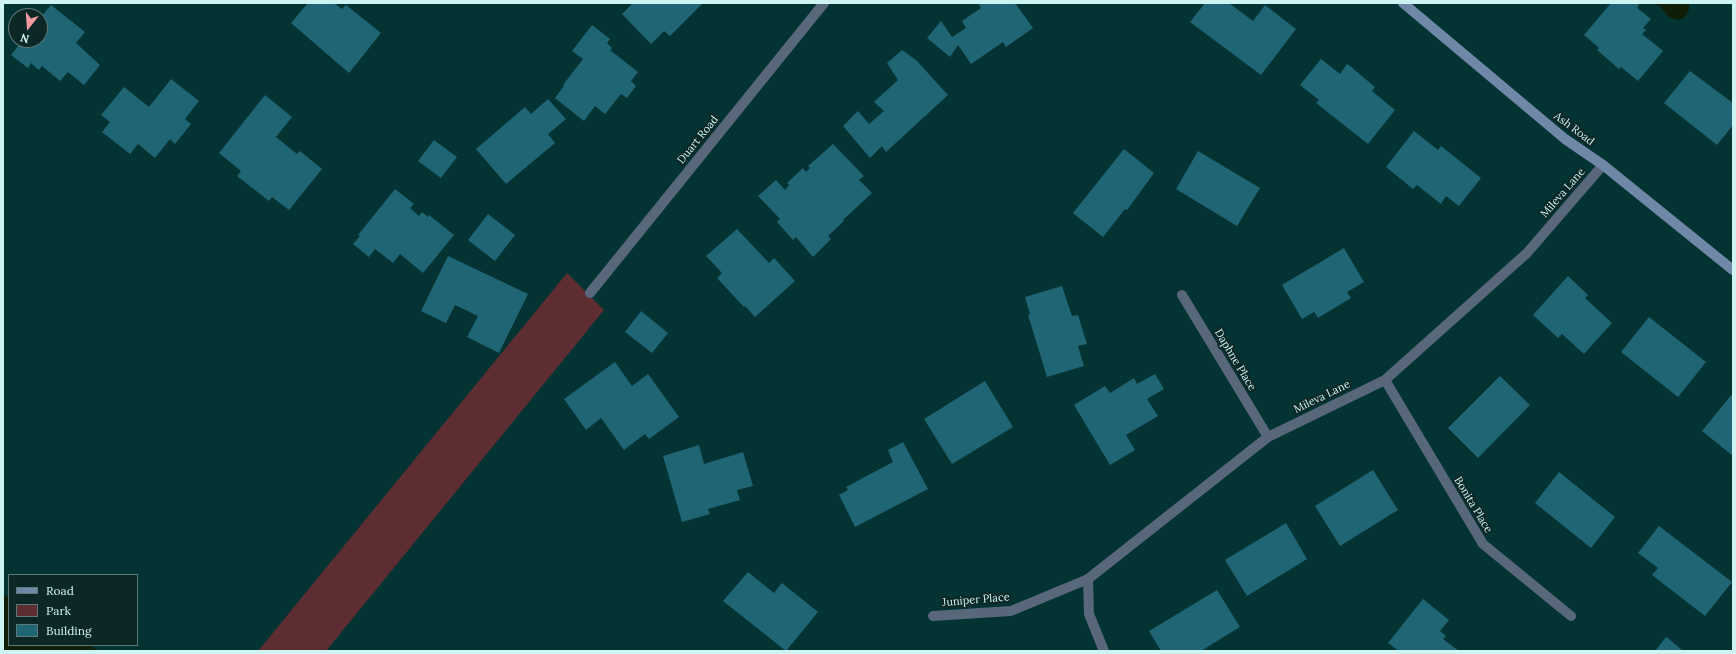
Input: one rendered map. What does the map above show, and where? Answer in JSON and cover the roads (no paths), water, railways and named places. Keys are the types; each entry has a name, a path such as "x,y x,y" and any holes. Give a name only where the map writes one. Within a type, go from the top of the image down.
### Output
{"main road":[{"name":"Ash Road","path":"1403,3 1565,139 1603,165 1733,270"}],"street":[{"name":"Duart Road","path":"590,293 824,3"},
{"name":"Mileva Lane","path":"1088,579 1268,437 1385,380 1527,253 1603,165"},
{"name":"Daphne Place","path":"1182,295 1268,437"},
{"name":"Bonita Place","path":"1385,380 1483,544 1571,616"},
{"name":"Juniper Place","path":"933,616 1012,611 1088,579"},
{"path":"1088,579 1089,614 1104,651"}]}
